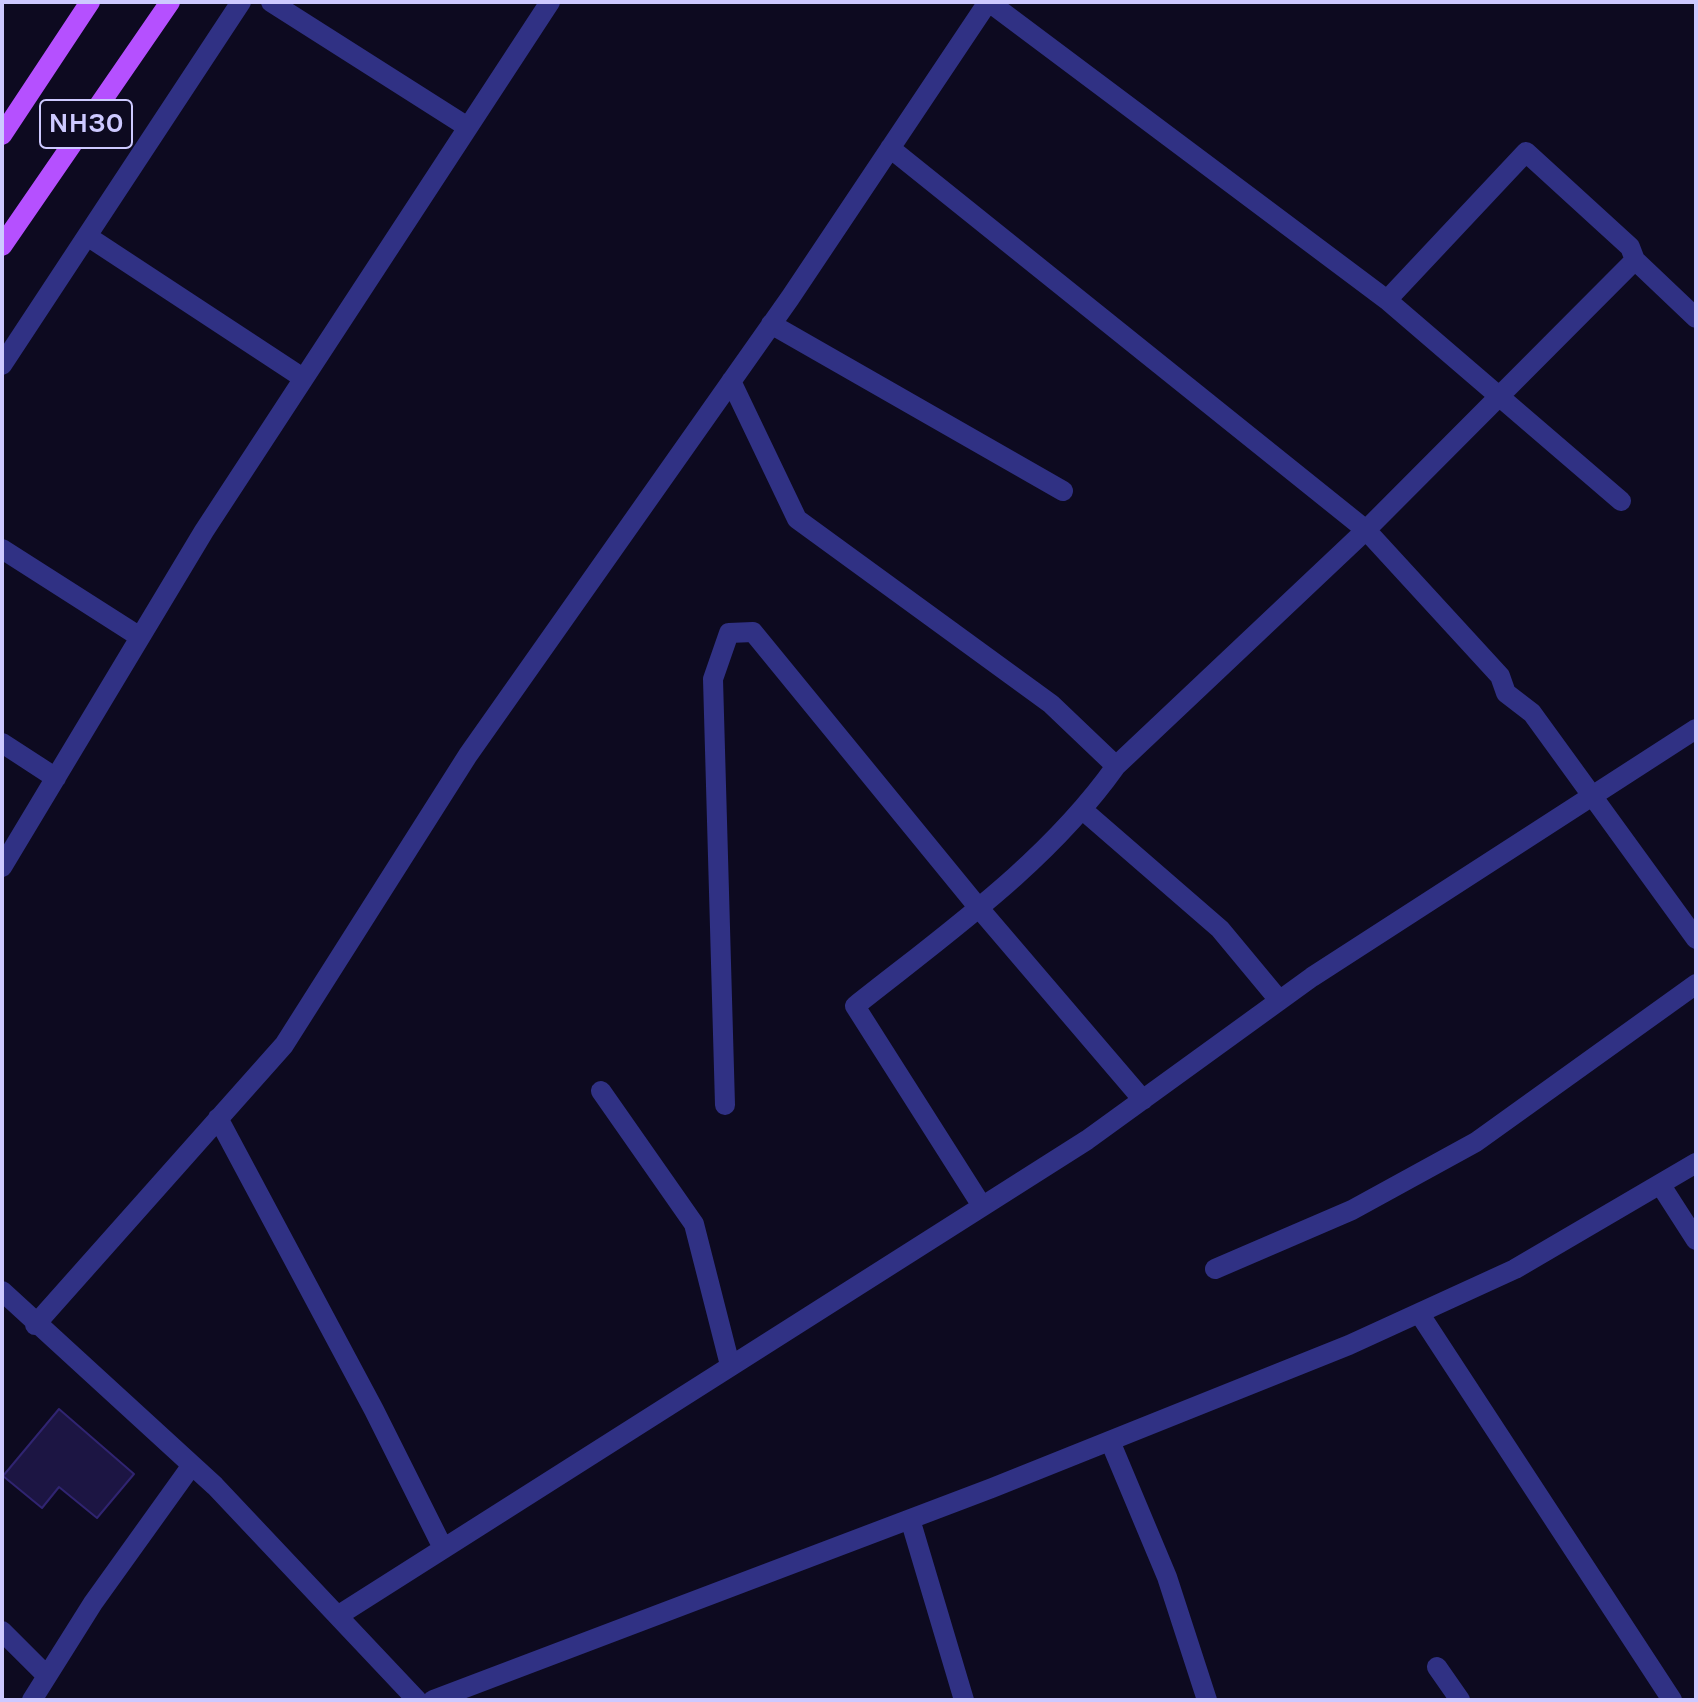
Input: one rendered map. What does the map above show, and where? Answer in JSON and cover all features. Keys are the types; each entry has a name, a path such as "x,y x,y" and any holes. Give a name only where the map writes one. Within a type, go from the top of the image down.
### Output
{"main road":[{"name":"NH30","path":"2,246 170,2"},
{"name":"NH30","path":"2,135 89,3"}],"street":[{"path":"2,365 241,2"},
{"path":"271,2 466,126"},
{"path":"2,867 140,637 303,378 550,2"},
{"path":"35,1325 284,1045 468,755 771,324 989,2 1387,300 1621,501"},
{"path":"890,148 1366,530 1500,676 1506,693 1532,713 1696,939"},
{"path":"1387,300 1526,152 1630,247 1635,260 1696,318"},
{"path":"87,236 303,378"},
{"path":"982,1206 855,1006 978,907 1084,811 1116,766 1366,530 1635,260"},
{"path":"771,324 1063,491"},
{"path":"731,381 797,519 1051,704 1116,766"},
{"path":"2,549 140,637"},
{"path":"725,1105 713,679 729,633 753,632 978,907 1143,1100"},
{"path":"339,1615 982,1206 1143,1100 1279,1000 1696,729"},
{"path":"2,743 56,778"},
{"path":"1084,811 1220,929 1279,1000"},
{"path":"1215,1269 1352,1210 1476,1142 1696,984"},
{"path":"601,1091 694,1224 730,1365"},
{"path":"218,1118 374,1410 443,1548"},
{"path":"433,1700 910,1519 1349,1345 1515,1269 1696,1163"},
{"path":"1660,1184 1696,1240"},
{"path":"2,1291 35,1325 192,1465 339,1615 417,1700"},
{"path":"1419,1313 1672,1700"},
{"path":"1110,1441 1167,1577 1207,1700"},
{"path":"32,1700 93,1603 192,1465"},
{"path":"910,1519 964,1700"},
{"path":"2,1631 47,1676"},
{"path":"1437,1667 1460,1700"}],"building":[{"path":"59,1409 134,1474 97,1518 59,1487 42,1508 3,1476"}]}
